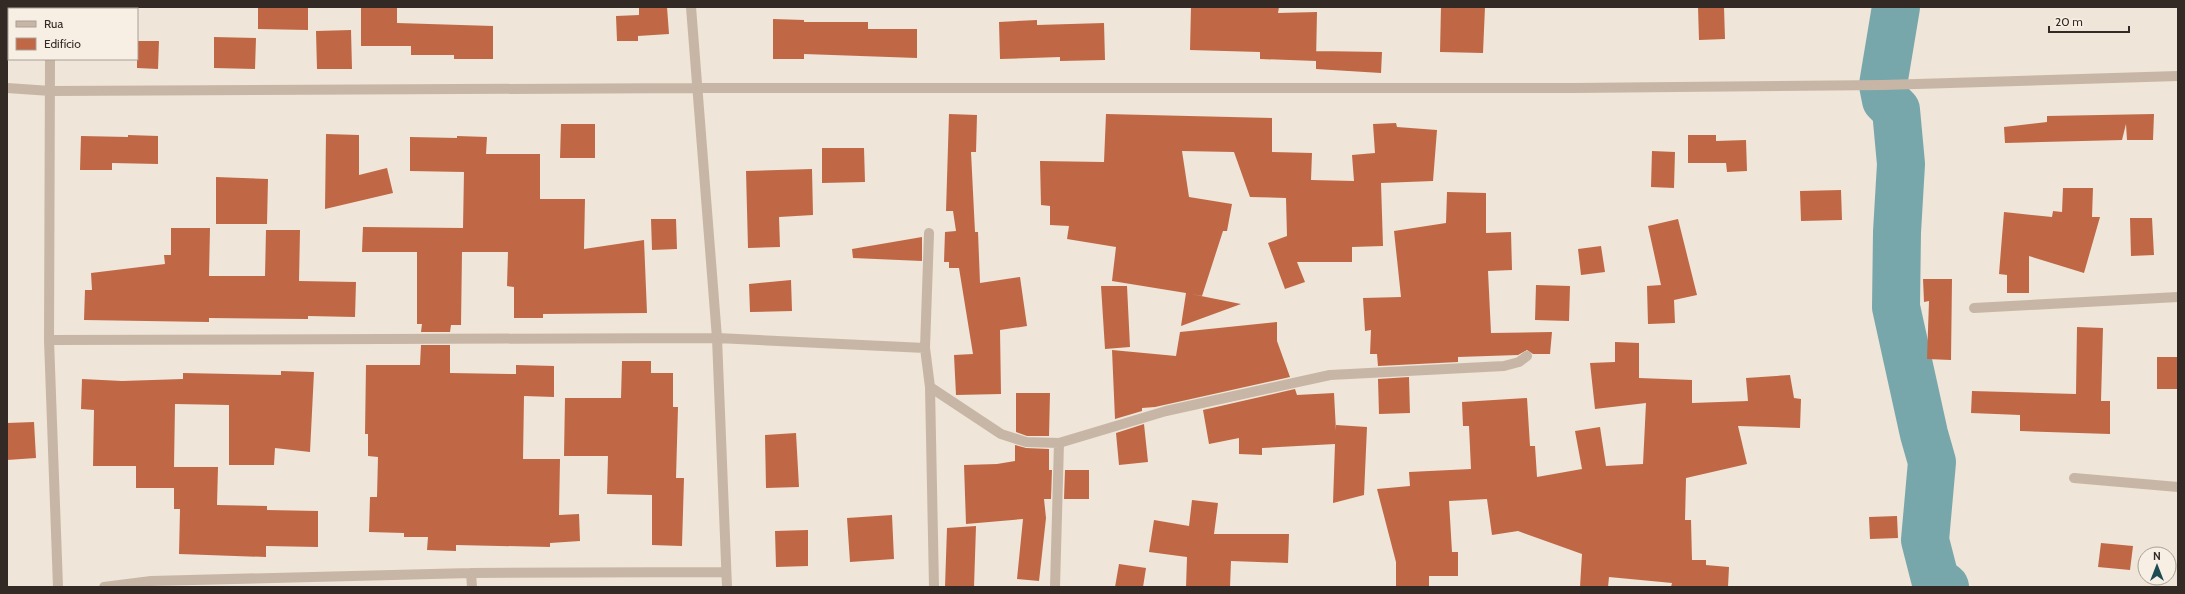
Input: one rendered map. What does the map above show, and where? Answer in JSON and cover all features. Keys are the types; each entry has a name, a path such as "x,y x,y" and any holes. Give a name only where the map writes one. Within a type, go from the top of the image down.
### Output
{"street":[{"path":"691,7 717,338 727,587"},
{"path":"50,60 49,340 58,587"},
{"path":"7,88 51,91 697,88 1573,88 1883,85 2178,76"},
{"path":"929,233 925,348 930,387 934,587"},
{"path":"1974,308 2178,297"},
{"path":"49,340 717,338 925,348"},
{"path":"930,387 1001,434 1026,442 1059,443 1166,411 1330,375 1504,366 1519,362 1527,356"},
{"path":"1055,587 1059,443"},
{"path":"2074,478 2178,487"},
{"path":"104,587 471,573 726,572"},
{"path":"471,573 472,587"}],"building":[{"path":"258,7 308,7 308,30 258,29"},
{"path":"361,7 397,7 397,23 493,26 493,59 454,59 454,55 411,55 411,46 361,46"},
{"path":"639,7 667,7 669,34 638,36 638,41 617,41 616,16 639,15"},
{"path":"1191,7 1279,7 1278,13 1317,12 1316,61 1260,59 1260,52 1190,50"},
{"path":"1441,7 1485,7 1483,53 1440,52"},
{"path":"1698,7 1724,7 1725,39 1699,40"},
{"path":"773,19 804,20 804,22 868,22 868,29 917,29 917,58 804,54 804,59 773,59"},
{"path":"1037,20 1037,25 1104,23 1105,60 1060,61 1060,57 1000,59 999,22"},
{"path":"351,30 352,69 317,69 316,31"},
{"path":"214,37 256,38 255,69 214,68"},
{"path":"138,41 159,41 158,69 137,68"},
{"path":"1316,51 1382,52 1381,73 1316,69"},
{"path":"949,114 977,115 976,152 971,152 975,232 978,232 980,283 1020,277 1027,326 1000,330 1001,394 956,395 954,355 973,354 959,268 949,268 949,262 944,262 945,232 956,231 953,211 946,211"},
{"path":"1106,114 1272,118 1272,152 1312,153 1311,180 1354,181 1352,155 1375,153 1373,124 1396,123 1397,127 1437,130 1433,181 1381,183 1383,246 1352,247 1352,262 1297,262 1305,282 1285,289 1268,243 1287,236 1286,198 1250,197 1234,152 1182,151 1189,197 1232,204 1227,231 1223,231 1202,296 1191,294 1241,304 1181,326 1186,293 1112,281 1116,247 1067,239 1069,226 1050,225 1050,206 1041,205 1040,161 1104,162"},
{"path":"2154,114 2153,140 2127,140 2126,124 2122,140 2005,143 2004,127 2047,122 2047,116"},
{"path":"561,124 595,124 595,158 560,158"},
{"path":"326,134 359,135 359,175 387,168 393,193 325,209"},
{"path":"128,135 158,136 158,164 112,163 112,170 80,170 81,136 128,137"},
{"path":"1688,135 1716,135 1716,141 1746,140 1747,171 1727,172 1726,163 1688,163"},
{"path":"457,136 487,137 486,154 540,154 540,199 585,199 584,249 644,240 647,313 543,314 543,318 514,318 514,287 507,286 508,252 462,252 461,325 451,325 450,332 421,332 422,324 417,324 417,252 362,252 363,227 463,228 464,172 410,171 410,137 457,138"},
{"path":"822,148 864,148 865,182 822,183"},
{"path":"1652,151 1675,152 1674,188 1651,187"},
{"path":"812,169 813,215 779,217 780,247 748,248 746,171"},
{"path":"216,177 268,179 267,224 216,224"},
{"path":"2063,188 2093,188 2092,217 2100,217 2084,273 2029,256 2029,293 2007,293 2007,275 1999,274 2004,212 2052,217 2053,211 2062,212"},
{"path":"1841,190 1842,220 1801,221 1800,191"},
{"path":"1447,192 1486,193 1486,233 1511,232 1512,270 1488,271 1491,333 1552,332 1550,354 1533,354 1527,350 1518,355 1458,357 1458,362 1378,366 1377,354 1370,354 1371,330 1365,331 1363,298 1401,297 1394,231 1446,223"},
{"path":"2130,218 2152,218 2154,255 2131,256"},
{"path":"651,219 676,219 677,249 652,250"},
{"path":"1678,219 1697,295 1674,300 1675,323 1648,324 1647,286 1661,285 1648,226"},
{"path":"171,228 210,228 209,276 265,276 266,230 300,230 299,281 356,282 355,317 308,316 308,319 209,318 209,322 84,320 85,290 92,290 91,273 165,264 164,255 171,255"},
{"path":"922,237 922,261 853,258 852,249"},
{"path":"1601,246 1605,272 1581,275 1578,249"},
{"path":"1923,279 1952,279 1951,360 1927,359 1929,301 1924,302"},
{"path":"791,280 792,311 750,312 749,284"},
{"path":"1536,285 1570,286 1569,321 1535,320"},
{"path":"1101,286 1127,286 1130,347 1105,349"},
{"path":"1277,322 1277,341 1290,377 1155,407 1142,408 1142,411 1115,419 1112,350 1176,356 1180,332"},
{"path":"2077,327 2103,328 2101,401 2110,401 2110,434 2020,431 2020,415 1971,413 1972,391 2076,394"},
{"path":"1615,342 1639,343 1639,378 1692,380 1692,403 1748,401 1746,378 1790,375 1794,398 1801,399 1800,428 1738,426 1747,464 1686,478 1685,520 1691,520 1692,560 1706,560 1706,565 1729,567 1728,587 1671,587 1672,583 1609,577 1608,587 1580,587 1582,554 1518,531 1492,535 1487,499 1449,501 1452,552 1458,552 1458,576 1429,576 1429,587 1396,587 1396,562 1377,489 1410,486 1409,472 1471,469 1469,426 1463,426 1462,402 1527,398 1530,446 1535,446 1537,477 1582,469 1575,431 1600,427 1606,466 1643,464 1646,403 1595,409 1590,363 1615,362"},
{"path":"421,345 450,345 450,373 516,374 516,365 554,366 554,397 524,396 523,459 560,459 559,515 579,514 580,541 550,543 550,547 456,545 456,551 427,550 428,537 404,537 404,533 369,532 370,497 377,497 378,457 368,456 368,434 365,434 366,365 420,365"},
{"path":"2157,357 2178,357 2178,389 2157,389"},
{"path":"622,361 651,361 651,373 673,373 673,407 678,407 676,478 684,478 682,546 652,545 652,495 607,494 608,456 564,456 565,398 621,398"},
{"path":"281,371 314,372 310,452 275,448 274,465 229,465 229,405 175,404 174,467 218,467 217,505 267,506 267,510 318,511 318,547 266,546 266,557 179,554 180,509 174,509 174,488 136,488 136,466 93,466 94,410 81,409 82,379 122,381 183,379 183,373 281,375"},
{"path":"1409,377 1410,413 1379,414 1378,379"},
{"path":"1295,389 1297,395 1334,393 1336,431 1336,425 1367,427 1364,495 1333,503 1335,444 1262,448 1262,455 1239,454 1239,438 1209,444 1203,410"},
{"path":"1016,393 1050,393 1049,436 1027,436 1016,432"},
{"path":"34,422 36,458 7,460 7,423"},
{"path":"1144,424 1148,462 1119,465 1116,433"},
{"path":"796,433 799,487 766,488 765,435"},
{"path":"1015,445 1026,448 1049,449 1049,470 1052,470 1051,499 1044,499 1046,518 1039,581 1017,579 1023,519 966,524 964,465 997,464 1015,461"},
{"path":"1065,470 1089,470 1089,499 1064,499"},
{"path":"1192,500 1218,503 1214,534 1289,534 1288,563 1231,561 1230,587 1186,587 1187,557 1149,552 1154,520 1189,526"},
{"path":"892,515 894,559 850,562 847,518"},
{"path":"1897,516 1898,538 1870,539 1869,517"},
{"path":"976,526 974,587 945,587 947,528"},
{"path":"808,530 808,566 776,567 775,531"},
{"path":"2101,543 2133,546 2130,570 2098,567"},
{"path":"1119,564 1146,568 1143,587 1115,587"}],"waterway":[{"path":"1896,7 1883,85 1886,100 1896,110 1901,164 1897,232 1896,307 1924,434 1932,462 1925,540 1935,579 1945,587"}]}
